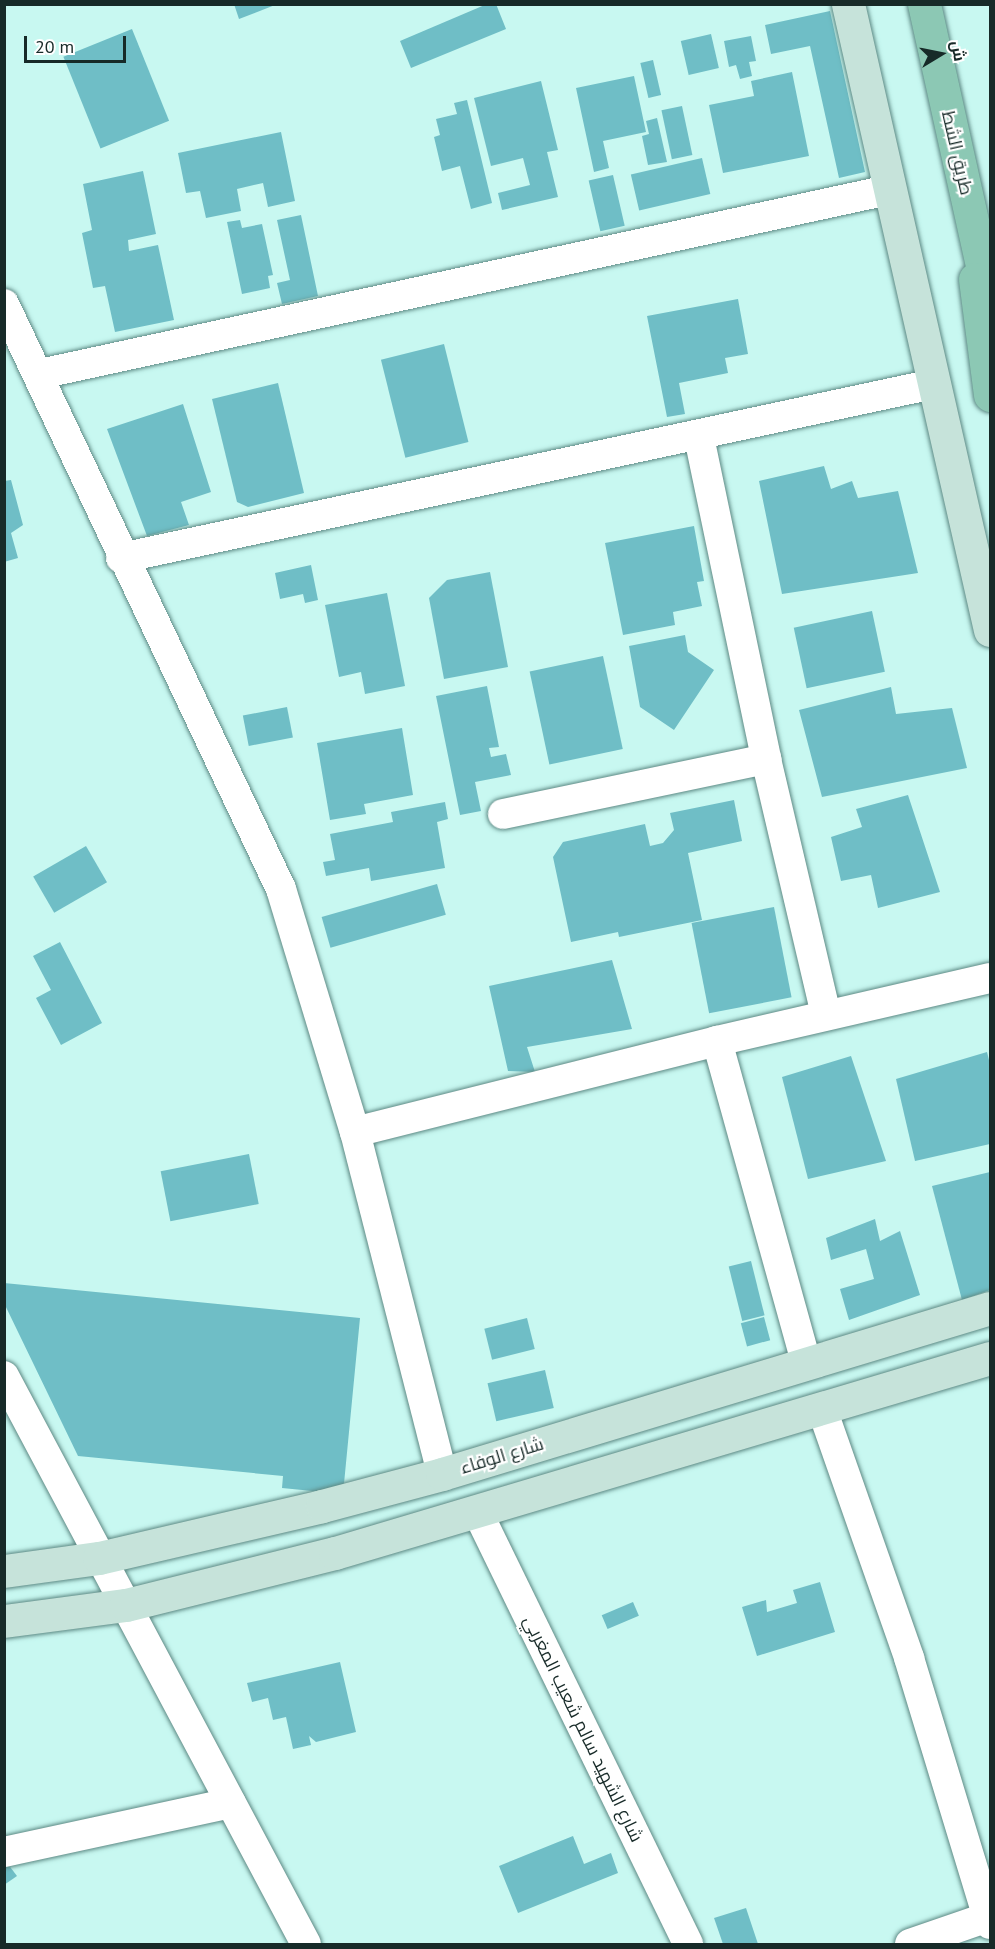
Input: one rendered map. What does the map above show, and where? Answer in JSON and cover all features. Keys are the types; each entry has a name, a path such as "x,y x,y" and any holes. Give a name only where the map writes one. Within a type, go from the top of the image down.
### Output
{"main road":[{"name":"طريق الشط","path":"924,4 990,302"},
{"path":"961,173 990,395"}],"street":[{"path":"848,4 888,190 990,630"},
{"path":"40,374 888,190"},
{"path":"4,304 40,374 122,558 281,889 355,1132 442,1474"},
{"path":"122,558 699,437 933,384"},
{"path":"699,437 766,759 826,1015"},
{"path":"503,814 766,759"},
{"path":"355,1132 717,1041 990,978"},
{"path":"717,1041 807,1365"},
{"name":"شارع الوفاء","path":"4,1571 99,1558 442,1474 990,1308"},
{"path":"4,1621 126,1605 478,1513 990,1358"},
{"path":"4,1376 306,1944"},
{"path":"822,1409 909,1658 989,1920 910,1944"},
{"name":"شارع الشهيد سالم شعيب المغربي","path":"478,1513 688,1944"},
{"path":"4,1852 231,1803"}],"building":[{"path":"234,4 275,4 275,5 239,19"},
{"path":"487,4 496,4 506,29 411,68 400,41"},
{"path":"830,11 865,172 839,178 810,46 771,54 765,25"},
{"path":"132,29 169,121 100,149 63,57"},
{"path":"711,34 719,68 689,75 681,41"},
{"path":"751,36 756,61 749,62 752,76 740,79 736,65 729,67 724,41"},
{"path":"653,60 661,95 648,98 640,63"},
{"path":"792,72 809,156 723,173 709,105 754,96 751,81"},
{"path":"634,76 646,132 603,141 609,168 594,172 576,88"},
{"path":"541,81 558,150 547,152 558,197 502,210 498,193 530,185 523,158 491,166 474,98"},
{"path":"467,100 492,203 471,209 460,166 442,171 434,137 440,135 436,119 457,114 454,103"},
{"path":"682,106 692,155 672,159 661,110"},
{"path":"657,118 667,162 648,165 642,136 649,134 646,121"},
{"path":"281,132 295,201 268,207 263,183 237,189 241,211 206,218 200,191 186,193 178,153"},
{"path":"702,158 710,194 639,210 631,174"},
{"path":"143,171 156,234 128,240 129,251 158,245 174,320 115,332 105,286 93,288 82,233 92,230 83,184"},
{"path":"613,175 625,226 600,231 589,181"},
{"path":"301,215 318,296 282,304 277,283 290,280 277,220"},
{"path":"240,220 242,228 262,224 273,275 268,276 270,288 242,294 227,222"},
{"path":"738,299 748,354 725,358 728,373 679,383 685,414 667,417 647,316"},
{"path":"444,344 468,442 405,458 381,360"},
{"path":"278,383 304,493 248,507 237,502 212,399"},
{"path":"183,404 211,492 181,502 189,525 147,536 107,429"},
{"path":"824,466 831,489 852,481 858,498 898,491 918,573 782,594 759,481"},
{"path":"11,480 23,525 11,533 18,558 4,562 4,481"},
{"path":"694,526 704,581 697,582 702,606 673,612 675,625 623,635 605,543"},
{"path":"311,565 318,600 305,603 303,594 280,599 275,573"},
{"path":"490,572 508,667 444,679 429,598 447,580"},
{"path":"387,593 405,686 365,694 361,672 339,677 325,605"},
{"path":"872,611 885,672 807,688 794,628"},
{"path":"685,635 688,652 714,670 674,730 640,707 629,646"},
{"path":"603,656 623,749 549,765 530,672"},
{"path":"487,686 499,747 489,748 491,757 506,754 511,775 475,782 481,811 460,815 436,696"},
{"path":"891,687 896,714 952,708 967,768 822,797 799,710"},
{"path":"287,707 293,737 249,746 243,716"},
{"path":"402,728 413,795 364,804 366,814 330,820 317,743"},
{"path":"908,795 940,892 878,908 871,875 841,881 831,837 862,827 856,809"},
{"path":"734,800 742,841 688,853 702,920 619,937 618,932 571,942 553,857 563,842 645,824 650,846 663,843 674,830 670,813"},
{"path":"445,802 448,819 437,822 445,868 371,881 369,868 326,876 323,862 335,860 330,834 393,822 391,812"},
{"path":"86,846 107,882 54,913 33,876"},
{"path":"437,884 446,915 330,948 322,917"},
{"path":"774,907 792,997 709,1013 692,923"},
{"path":"60,942 102,1023 61,1045 36,998 51,990 33,956"},
{"path":"612,960 632,1029 527,1047 535,1072 508,1071 489,986"},
{"path":"987,1052 990,1064 990,1144 915,1161 896,1079"},
{"path":"851,1056 886,1161 808,1179 782,1077"},
{"path":"249,1154 259,1204 170,1221 161,1171"},
{"path":"990,1172 990,1290 962,1300 932,1186"},
{"path":"875,1219 880,1241 900,1231 920,1295 849,1320 840,1289 874,1279 866,1249 831,1260 826,1238"},
{"path":"751,1261 765,1315 742,1321 729,1267"},
{"path":"4,1283 360,1318 343,1494 282,1488 283,1476 78,1456 4,1303"},
{"path":"764,1317 770,1340 747,1346 741,1323"},
{"path":"527,1318 535,1349 492,1360 484,1329"},
{"path":"545,1370 554,1408 496,1421 488,1383"},
{"path":"820,1582 835,1632 757,1656 742,1607 766,1600 767,1612 797,1603 793,1590"},
{"path":"633,1602 639,1616 608,1629 602,1615"},
{"path":"340,1662 356,1732 316,1742 309,1736 311,1745 293,1749 286,1717 273,1720 268,1698 252,1702 247,1683"},
{"path":"573,1836 584,1864 611,1853 618,1873 518,1913 499,1866"},
{"path":"4,1859 17,1876 4,1885"},
{"path":"746,1908 758,1944 723,1944 714,1918"}]}
